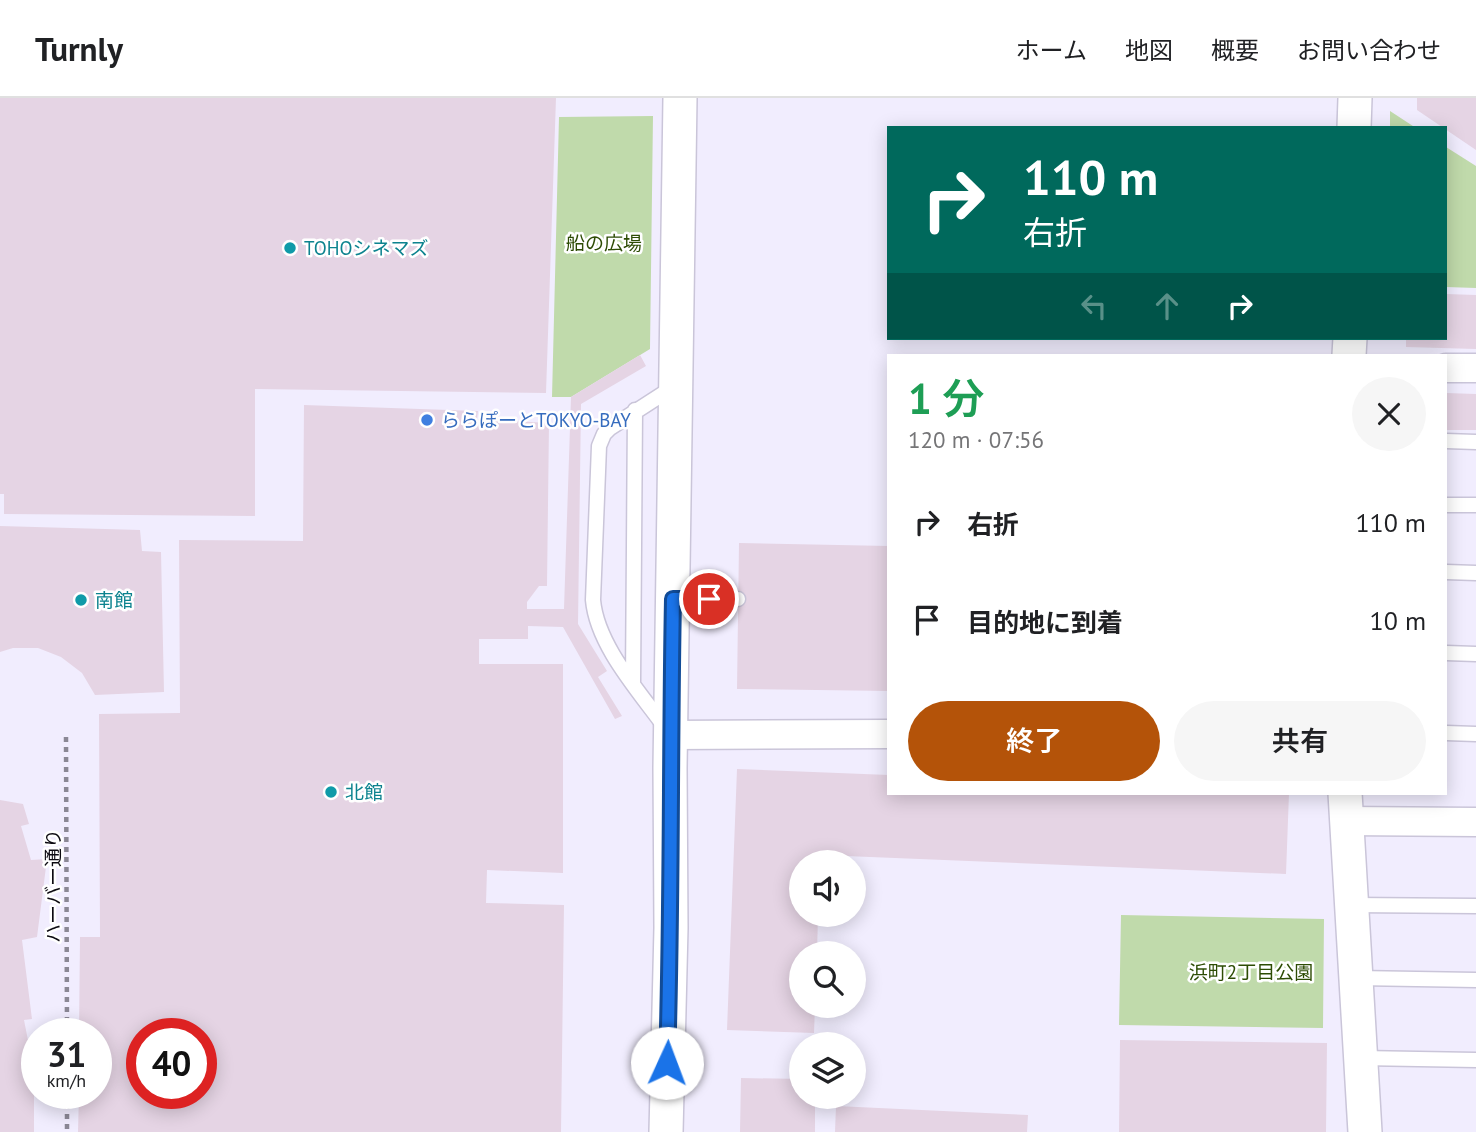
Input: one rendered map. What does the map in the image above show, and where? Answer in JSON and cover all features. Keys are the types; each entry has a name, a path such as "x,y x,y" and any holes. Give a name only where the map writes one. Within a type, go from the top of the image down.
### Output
{"street":[{"path":"666,1132 671,928 680,98"},
{"path":"1354,126 1355,98"},
{"path":"1447,368 1476,368"},
{"path":"671,735 887,734"},
{"path":"1365,1132 1345,807 1476,822"}],"lane":[{"path":"671,735 633,684 597,624 593,600 599,446 604,434 635,410 677,385"},
{"path":"633,684 635,410"},
{"path":"1447,441 1476,442"},
{"path":"1447,505 1476,506"},
{"path":"1447,572 1476,573"},
{"path":"673,599 738,599"},
{"path":"1447,653 1476,654"},
{"path":"1447,733 1476,734"},
{"path":"1351,905 1476,906"},
{"path":"1357,978 1476,980"},
{"path":"1361,1058 1476,1060"}],"path":[{"name":"ハーバー通り","path":"66,737 67,1018"},
{"path":"67,1109 67,1132"}],"green space":[{"path":"1390,111 1413,126 1390,126"},
{"name":"船の広場","path":"653,116 650,349 571,397 552,397 559,117"},
{"path":"1447,148 1476,166 1476,288 1447,287"},
{"name":"浜町2丁目公園","path":"1121,915 1324,919 1323,1028 1119,1025"}],"building":[{"path":"0,98 556,98 546,393 255,389 255,516 4,514 4,494 0,494"},
{"path":"1417,98 1476,98 1476,150 1447,130 1447,126 1441,126 1417,110"},
{"path":"1447,294 1476,295 1476,349 1406,347 1406,340 1447,340"},
{"name":"北館","path":"640,355 646,366 581,404 578,624 607,671 598,677 622,716 615,719 563,627 528,626 528,639 479,639 479,664 563,664 563,873 487,870 486,903 564,905 561,1132 78,1132 79,1109 112,1109 112,1018 79,1018 80,937 100,937 99,714 180,713 179,540 303,541 304,405 478,411 477,419 549,423 547,586 539,586 527,602 527,609 564,609 571,397"},
{"path":"1447,393 1476,394 1476,430 1447,430"},
{"name":"南館","path":"0,526 140,530 142,551 161,552 164,692 95,695 82,673 61,657 38,648 13,648 0,652"},
{"path":"739,543 887,546 887,691 737,689"},
{"path":"737,769 887,775 887,795 1289,795 1286,874 866,857 866,850 789,850 789,927 818,927 817,941 789,941 789,1018 815,1018 814,1032 727,1030"},
{"path":"0,800 23,804 29,824 21,826 31,860 47,859 37,937 22,940 32,1018 21,1018 21,1109 34,1109 34,1132 0,1132"},
{"path":"1120,1040 1327,1043 1326,1132 1119,1132"},
{"path":"741,1078 789,1079 789,1109 815,1109 815,1132 740,1132"},
{"path":"866,1107 1028,1115 1027,1132 835,1132 836,1109"}],"place":[{"name":"TOHOシネマズ","path":"290,248"},
{"name":"ららぽーとTOKYO-BAY","path":"427,420"},
{"name":"南館","path":"81,600"},
{"name":"北館","path":"331,792"}],"route":[{"path":"667,1063 671,928 673,599 709,599"}]}
